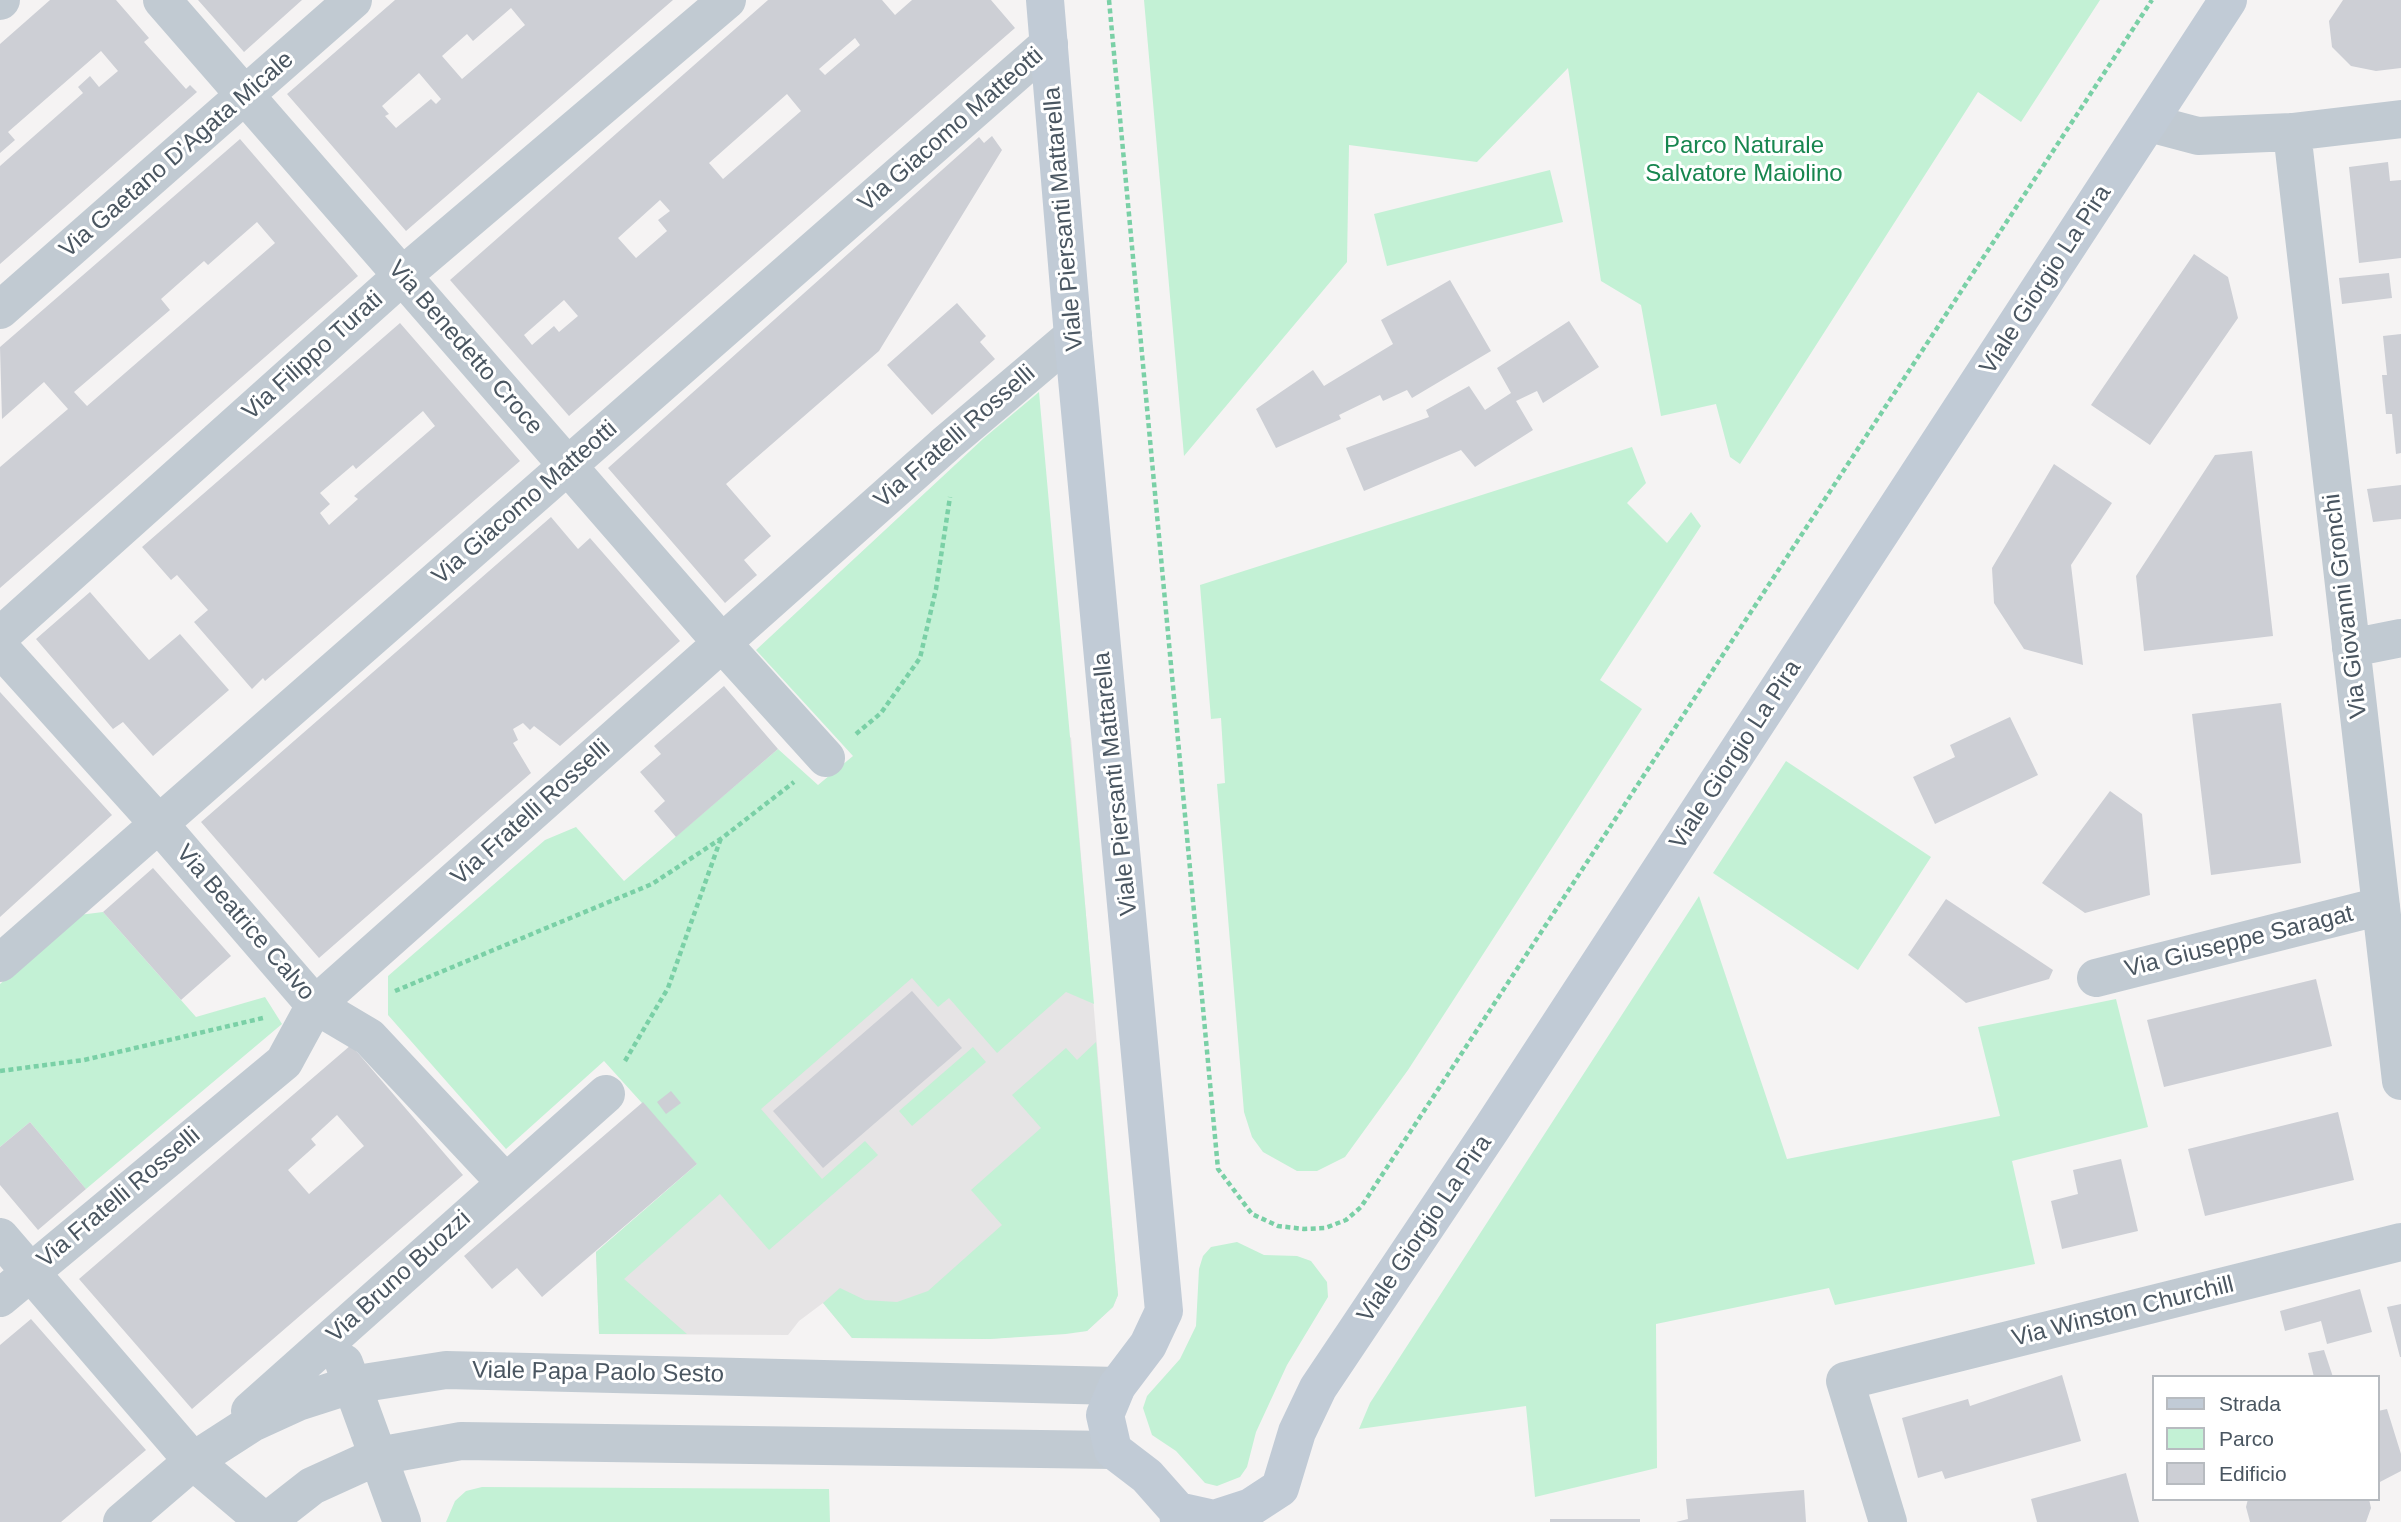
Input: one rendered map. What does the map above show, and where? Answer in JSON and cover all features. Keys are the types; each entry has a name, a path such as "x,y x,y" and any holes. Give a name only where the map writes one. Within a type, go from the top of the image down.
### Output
{"street":[{"name":"Via Benedetto Croce","path":"162,0 722,643 826,758"},
{"name":"Via Gaetano D'Agata Micale","path":"0,310 353,0"},
{"name":"Via Filippo Turati","path":"0,636 402,276 727,0"},
{"name":"Viale Piersanti Mattarella","path":"1045,0 1073,336 1164,1311 1148,1345 1116,1386 1105,1415 1113,1450"},
{"name":"Viale Giorgio La Pira","path":"1178,1516 1214,1519 1251,1515 1280,1488 1297,1432 1318,1388 1508,1105 2228,0"},
{"name":"Via Giacomo Matteotti","path":"0,963 1049,44"},
{"path":"2149,123 2198,136 2292,132 2401,119"},
{"name":"Via Giovanni Gronchi","path":"2292,132 2401,1081"},
{"name":"Via Fratelli Rosselli","path":"0,1298 284,1062 315,1005 948,442 1073,336"},
{"path":"2351,648 2401,638"},
{"name":"Via Beatrice Calvo","path":"0,648 159,824 315,1005 369,1037 505,1182"},
{"name":"Via Giuseppe Saragat","path":"2096,978 2381,906"},
{"name":"Via Bruno Buozzi","path":"193,1461 606,1094"},
{"path":"0,1237 193,1461 265,1522 312,1486 378,1456 461,1441 1113,1450 1147,1476 1178,1516"},
{"name":"Via Winston Churchill","path":"1888,1522 1845,1381 2401,1242"},
{"path":"336,1334 351,1385 402,1522"},
{"name":"Viale Papa Paolo Sesto","path":"122,1522 193,1461 252,1423 298,1402 351,1385 446,1370 1116,1386"}],"path":[{"path":"1109,0 1218,1169 1252,1214 1278,1226 1304,1229 1325,1228 1346,1220 1361,1207 2152,0"},
{"path":"826,758 881,713 920,658 936,589 950,493 948,442"},
{"path":"606,1094 668,988 722,838"}],"shaded area":[{"path":"1071,737 1118,1295 1113,1307 1087,1331 990,1339 852,1338 823,1303 799,1321 788,1335 599,1334 596,1252 697,1165 643,1102"}],"green space":[{"name":"Parco Naturale Salvatore Maiolino","path":"1144,0 2100,0 2021,122 1978,92 1740,464 1730,457 1716,404 1661,416 1641,305 1601,281 1568,68 1477,162 1349,145 1347,262 1184,456"},
{"path":"1550,170 1563,222 1387,266 1374,214"},
{"path":"1039,392 1094,1004 1066,992 997,1053 949,998 938,1007 912,978 761,1109 822,1179 865,1141 878,1155 769,1250 720,1194 624,1279 687,1334 599,1334 596,1252 697,1164 604,1061 506,1149 388,1015 388,976 545,840 576,827 624,881 778,749 818,785 853,756 756,650 984,438"},
{"path":"1632,447 1646,483 1627,503 1667,543 1691,512 1701,526 1600,680 1642,709 1408,1070 1345,1157 1317,1171 1297,1171 1263,1152 1252,1137 1244,1112 1217,784 1225,783 1221,718 1211,719 1200,585"},
{"path":"1786,761 1931,857 1858,970 1713,873"},
{"path":"1699,896 1787,1159 2000,1116 1978,1027 2116,999 2148,1127 2012,1161 2035,1264 1835,1305 1829,1288 1656,1324 1657,1468 1535,1497 1526,1406 1359,1429 1370,1403"},
{"path":"103,912 196,1017 265,997 282,1024 86,1189 30,1122 0,1147 0,984 79,915"},
{"path":"1096,1042 1118,1295 1113,1307 1087,1331 1066,1334 990,1339 852,1338 823,1303 840,1288 865,1300 897,1302 928,1291 1002,1225 971,1190 1041,1128 1012,1095 1066,1048 1077,1060"},
{"path":"973,1047 986,1062 912,1126 899,1111"},
{"path":"1237,1242 1264,1255 1297,1256 1311,1261 1327,1282 1328,1297 1287,1365 1256,1432 1247,1467 1240,1477 1217,1486 1205,1483 1176,1451 1152,1435 1143,1408 1147,1396 1180,1359 1196,1326 1199,1269 1203,1256 1211,1247"},
{"path":"482,1487 829,1489 830,1522 446,1522 455,1501 466,1491"}],"building":[{"path":"50,0 116,0 149,38 144,42 186,89 190,85 197,92 0,264 0,166 83,93 78,87 90,76 99,87 118,71 101,51 8,132 15,140 0,153 0,44"},
{"path":"198,0 302,0 244,52"},
{"path":"395,0 673,0 406,231 287,94","holes":["511,8 525,25 462,79 442,56 467,34 473,41","419,73 441,99 436,104 431,99 396,128 385,116 389,114 382,106"]},
{"path":"768,0 882,0 895,15 912,0 991,0 1015,28 569,416 450,280","holes":["855,38 860,45 825,75 819,69","787,94 801,111 723,179 709,163","660,200 670,211 658,220 667,231 636,258 618,238","564,300 578,316 559,332 554,326 532,345 524,335"]},
{"path":"2343,0 2401,0 2401,68 2376,71 2351,66 2332,47 2329,21"},
{"path":"992,136 1002,150 879,351 726,484 771,536 744,560 757,575 725,603 608,468 979,137 984,143"},
{"path":"240,139 358,276 0,588 0,467 68,409 44,382 2,419 0,347","holes":["257,222 275,243 87,406 74,392 170,310 161,299 204,261 208,265"]},
{"path":"2388,162 2390,181 2401,180 2401,258 2359,263 2349,167"},
{"path":"2194,254 2228,277 2238,318 2150,445 2091,405"},
{"path":"2389,273 2392,298 2342,304 2339,278"},
{"path":"1450,280 1491,351 1412,398 1407,390 1383,401 1380,395 1339,415 1341,419 1276,448 1256,409 1313,370 1324,386 1393,344 1381,320"},
{"path":"957,303 986,336 980,342 995,359 932,415 887,365"},
{"path":"1569,321 1599,367 1543,403 1537,391 1516,401 1533,430 1475,467 1461,450 1364,491 1346,448 1429,417 1426,410 1469,386 1485,410 1511,393 1497,368"},
{"path":"400,323 520,461 265,681 263,678 252,689 194,622 208,610 177,575 171,580 142,547","holes":["423,411 435,426 354,496 358,499 329,525 320,513 330,504 320,493 353,465 356,469"]},
{"path":"2401,334 2401,453 2396,454 2392,414 2386,414 2382,375 2387,375 2383,336"},
{"path":"2252,451 2273,636 2144,651 2136,576 2215,455"},
{"path":"2054,464 2112,503 2071,565 2083,665 2024,649 1994,603 1992,568"},
{"path":"2401,485 2401,519 2373,522 2367,489"},
{"path":"551,517 578,549 590,538 680,641 560,746 534,726 530,730 523,723 513,729 518,740 513,743 531,773 319,958 201,822"},
{"path":"90,592 149,660 180,634 229,690 153,756 123,722 113,729 36,639"},
{"path":"724,686 778,749 676,837 654,811 665,801 640,772 661,754 654,746"},
{"path":"0,692 112,815 0,917"},
{"path":"2281,703 2301,863 2211,875 2192,714"},
{"path":"2010,717 2038,775 1935,824 1913,777 1955,757 1950,745"},
{"path":"2110,791 2142,814 2150,895 2085,913 2042,883"},
{"path":"153,868 231,956 181,1000 103,912"},
{"path":"1946,899 2053,970 2049,979 1966,1003 1908,955"},
{"path":"2316,979 2332,1046 2164,1087 2147,1020"},
{"path":"912,991 962,1048 823,1168 773,1111"},
{"path":"351,1045 463,1175 192,1409 79,1279","holes":["337,1115 364,1146 309,1194 288,1170 316,1145 311,1139"]},
{"path":"671,1091 681,1103 666,1114 657,1102"},
{"path":"643,1102 697,1164 542,1297 517,1268 492,1289 464,1256"},
{"path":"2338,1112 2354,1180 2205,1216 2188,1149"},
{"path":"30,1122 86,1189 38,1230 0,1185 0,1147"},
{"path":"2121,1159 2138,1231 2062,1249 2051,1201 2078,1194 2073,1170"},
{"path":"2360,1289 2372,1332 2327,1344 2321,1321 2285,1331 2280,1311"},
{"path":"2401,1304 2401,1357 2400,1357 2387,1307"},
{"path":"31,1319 146,1450 61,1522 0,1522 0,1345"},
{"path":"2324,1350 2332,1375 2314,1375 2308,1353"},
{"path":"2062,1375 2081,1441 1945,1479 1942,1471 1918,1478 1902,1418 1968,1399 1970,1406"},
{"path":"2387,1409 2401,1454 2401,1471 2380,1482 2380,1411"},
{"path":"2126,1473 2139,1522 2037,1522 2031,1499"},
{"path":"1804,1490 1806,1522 1676,1522 1688,1519 1686,1499"},
{"path":"2248,1501 2369,1501 2371,1508 2366,1522 2250,1522 2246,1507"},
{"path":"1550,1519 1640,1519 1640,1522 1550,1522"}]}
